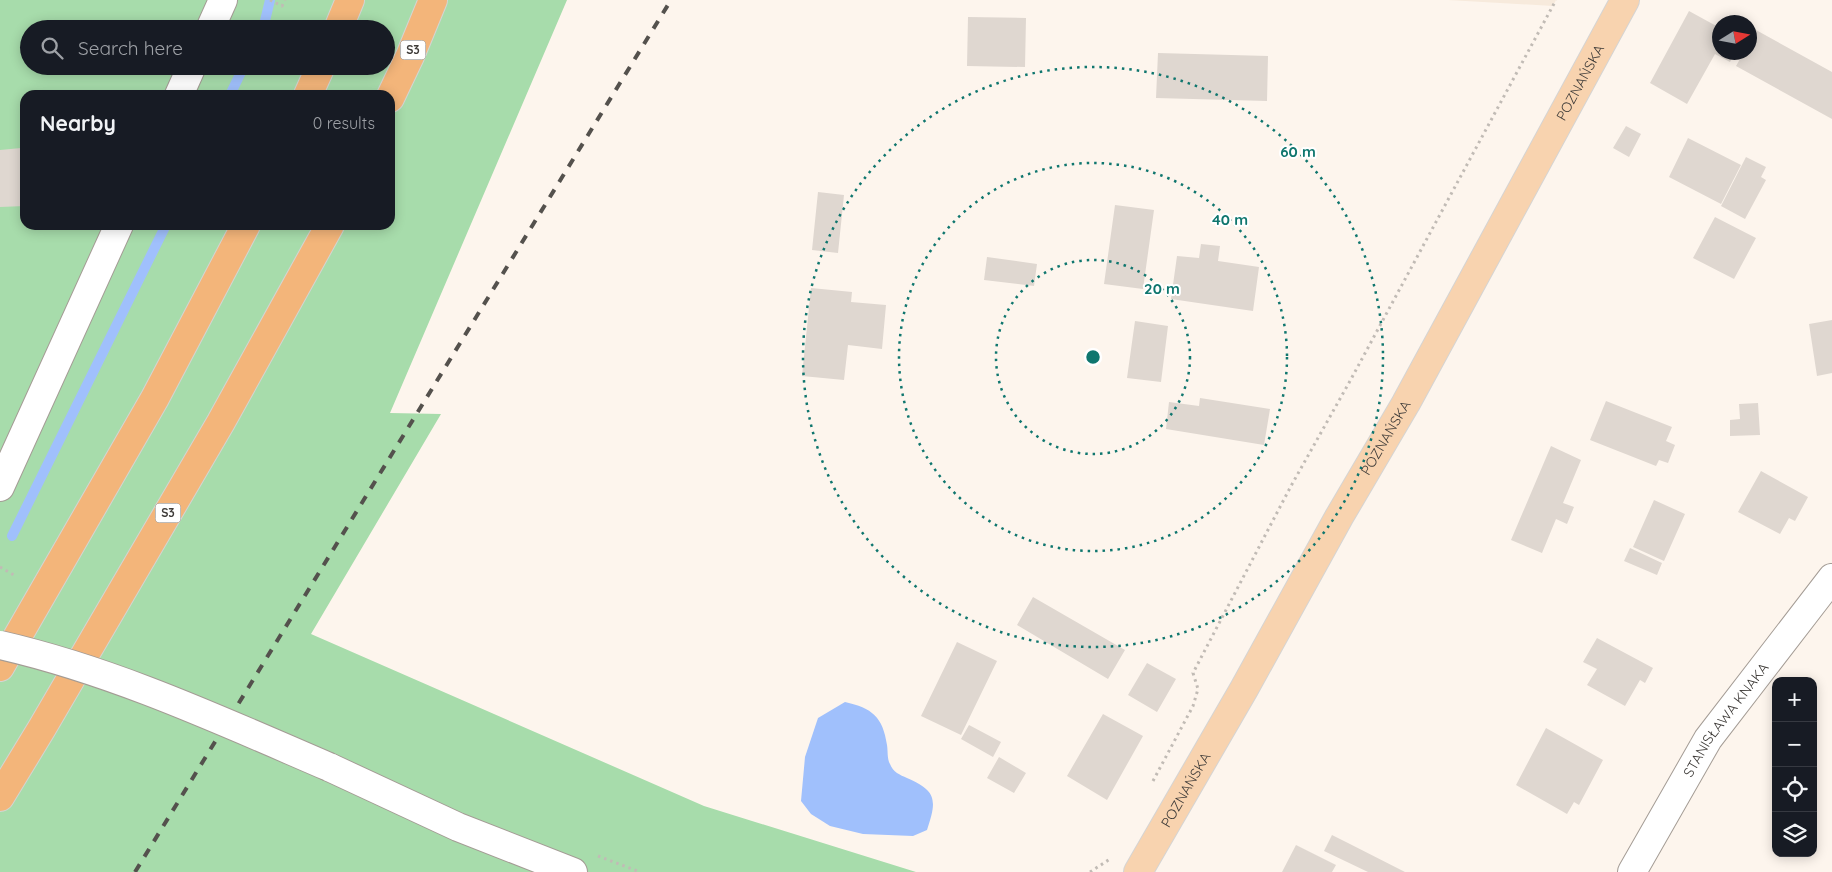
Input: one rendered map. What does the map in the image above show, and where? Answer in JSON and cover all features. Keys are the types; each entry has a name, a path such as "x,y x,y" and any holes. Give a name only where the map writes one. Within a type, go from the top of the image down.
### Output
{"highway":[{"path":"342,20 350,0"},
{"name":"S3","path":"394,90 433,0"},
{"path":"310,90 317,75"},
{"path":"0,667 155,398 243,230"},
{"name":"S3","path":"0,797 221,422 327,230"}],"main road":[{"name":"POZNAŃSKA","path":"1138,872 1410,395 1625,0"}],"street":[{"path":"214,20 223,0"},
{"path":"181,90 188,75"},
{"path":"0,487 117,230"},
{"name":"STANISŁAWA KNAKA","path":"1632,872 1708,740 1832,578"},
{"path":"0,645 86,669 152,693 329,767 458,827 573,872"}],"path":[{"path":"270,0 282,6 286,0"},
{"path":"1151,783 1193,706 1198,688 1193,673 1290,486 1350,381 1556,0"},
{"path":"0,567 14,575"},
{"path":"1090,872 1109,860 1114,852"}],"shaded area":[{"path":"1448,0 1556,0 1553,6"}],"green space":[{"path":"0,0 567,0 390,413 441,414 311,634 704,806 916,872 0,872"}],"water":[{"path":"845,702 862,707 875,715 883,727 888,760 891,767 929,792 933,804 927,830 913,836 863,834 830,826 811,814 801,801 805,757 818,718"}],"building":[{"path":"1689,11 1712,24 1712,59 1687,104 1650,83"},
{"path":"968,17 1026,18 1025,67 967,66"},
{"path":"1757,31 1832,72 1832,119 1736,66 1739,60 1757,60"},
{"path":"1158,53 1268,56 1267,101 1156,98"},
{"path":"1626,126 1641,134 1629,157 1613,148"},
{"path":"1688,138 1741,165 1721,204 1669,177"},
{"path":"20,148 20,206 0,207 0,150"},
{"path":"1746,157 1766,167 1761,177 1766,180 1745,219 1721,206"},
{"path":"818,192 844,195 838,253 812,250"},
{"path":"1115,205 1154,210 1143,289 1104,284"},
{"path":"1715,217 1756,238 1734,279 1693,258"},
{"path":"1201,244 1220,246 1218,261 1259,267 1253,311 1171,299 1177,256 1199,258"},
{"path":"987,257 1037,264 1034,286 984,280"},
{"path":"811,288 852,292 851,302 886,305 882,349 848,345 844,380 802,376"},
{"path":"1832,320 1832,373 1817,376 1809,324"},
{"path":"1135,321 1168,326 1161,382 1127,378"},
{"path":"1200,398 1270,409 1264,445 1166,429 1169,402 1199,406"},
{"path":"1606,401 1672,427 1666,441 1675,445 1668,463 1659,460 1656,466 1590,440"},
{"path":"1758,403 1760,435 1730,436 1730,420 1740,419 1739,404"},
{"path":"1551,446 1581,460 1563,503 1574,507 1567,524 1556,519 1542,553 1511,540"},
{"path":"1761,471 1808,497 1795,521 1789,518 1780,534 1738,512"},
{"path":"1654,500 1685,514 1664,561 1633,547"},
{"path":"1630,548 1662,563 1657,575 1624,561"},
{"path":"1033,597 1125,650 1108,679 1017,625"},
{"path":"1597,638 1653,668 1645,683 1640,680 1625,706 1587,685 1597,669 1583,662"},
{"path":"957,642 997,661 961,735 921,716"},
{"path":"1147,663 1176,679 1157,712 1128,695"},
{"path":"1103,714 1143,736 1107,800 1067,776"},
{"path":"969,725 1001,742 993,757 961,739"},
{"path":"1546,728 1603,760 1579,805 1574,802 1567,814 1516,785"},
{"path":"999,757 1026,773 1014,793 987,778"},
{"path":"1332,835 1405,872 1368,872 1324,851"},
{"path":"1296,845 1336,865 1332,872 1282,872"}],"waterway":[{"path":"265,20 270,0"},
{"path":"232,90 240,75"},
{"path":"12,536 164,230"}],"railway":[{"path":"135,872 671,0"}]}
